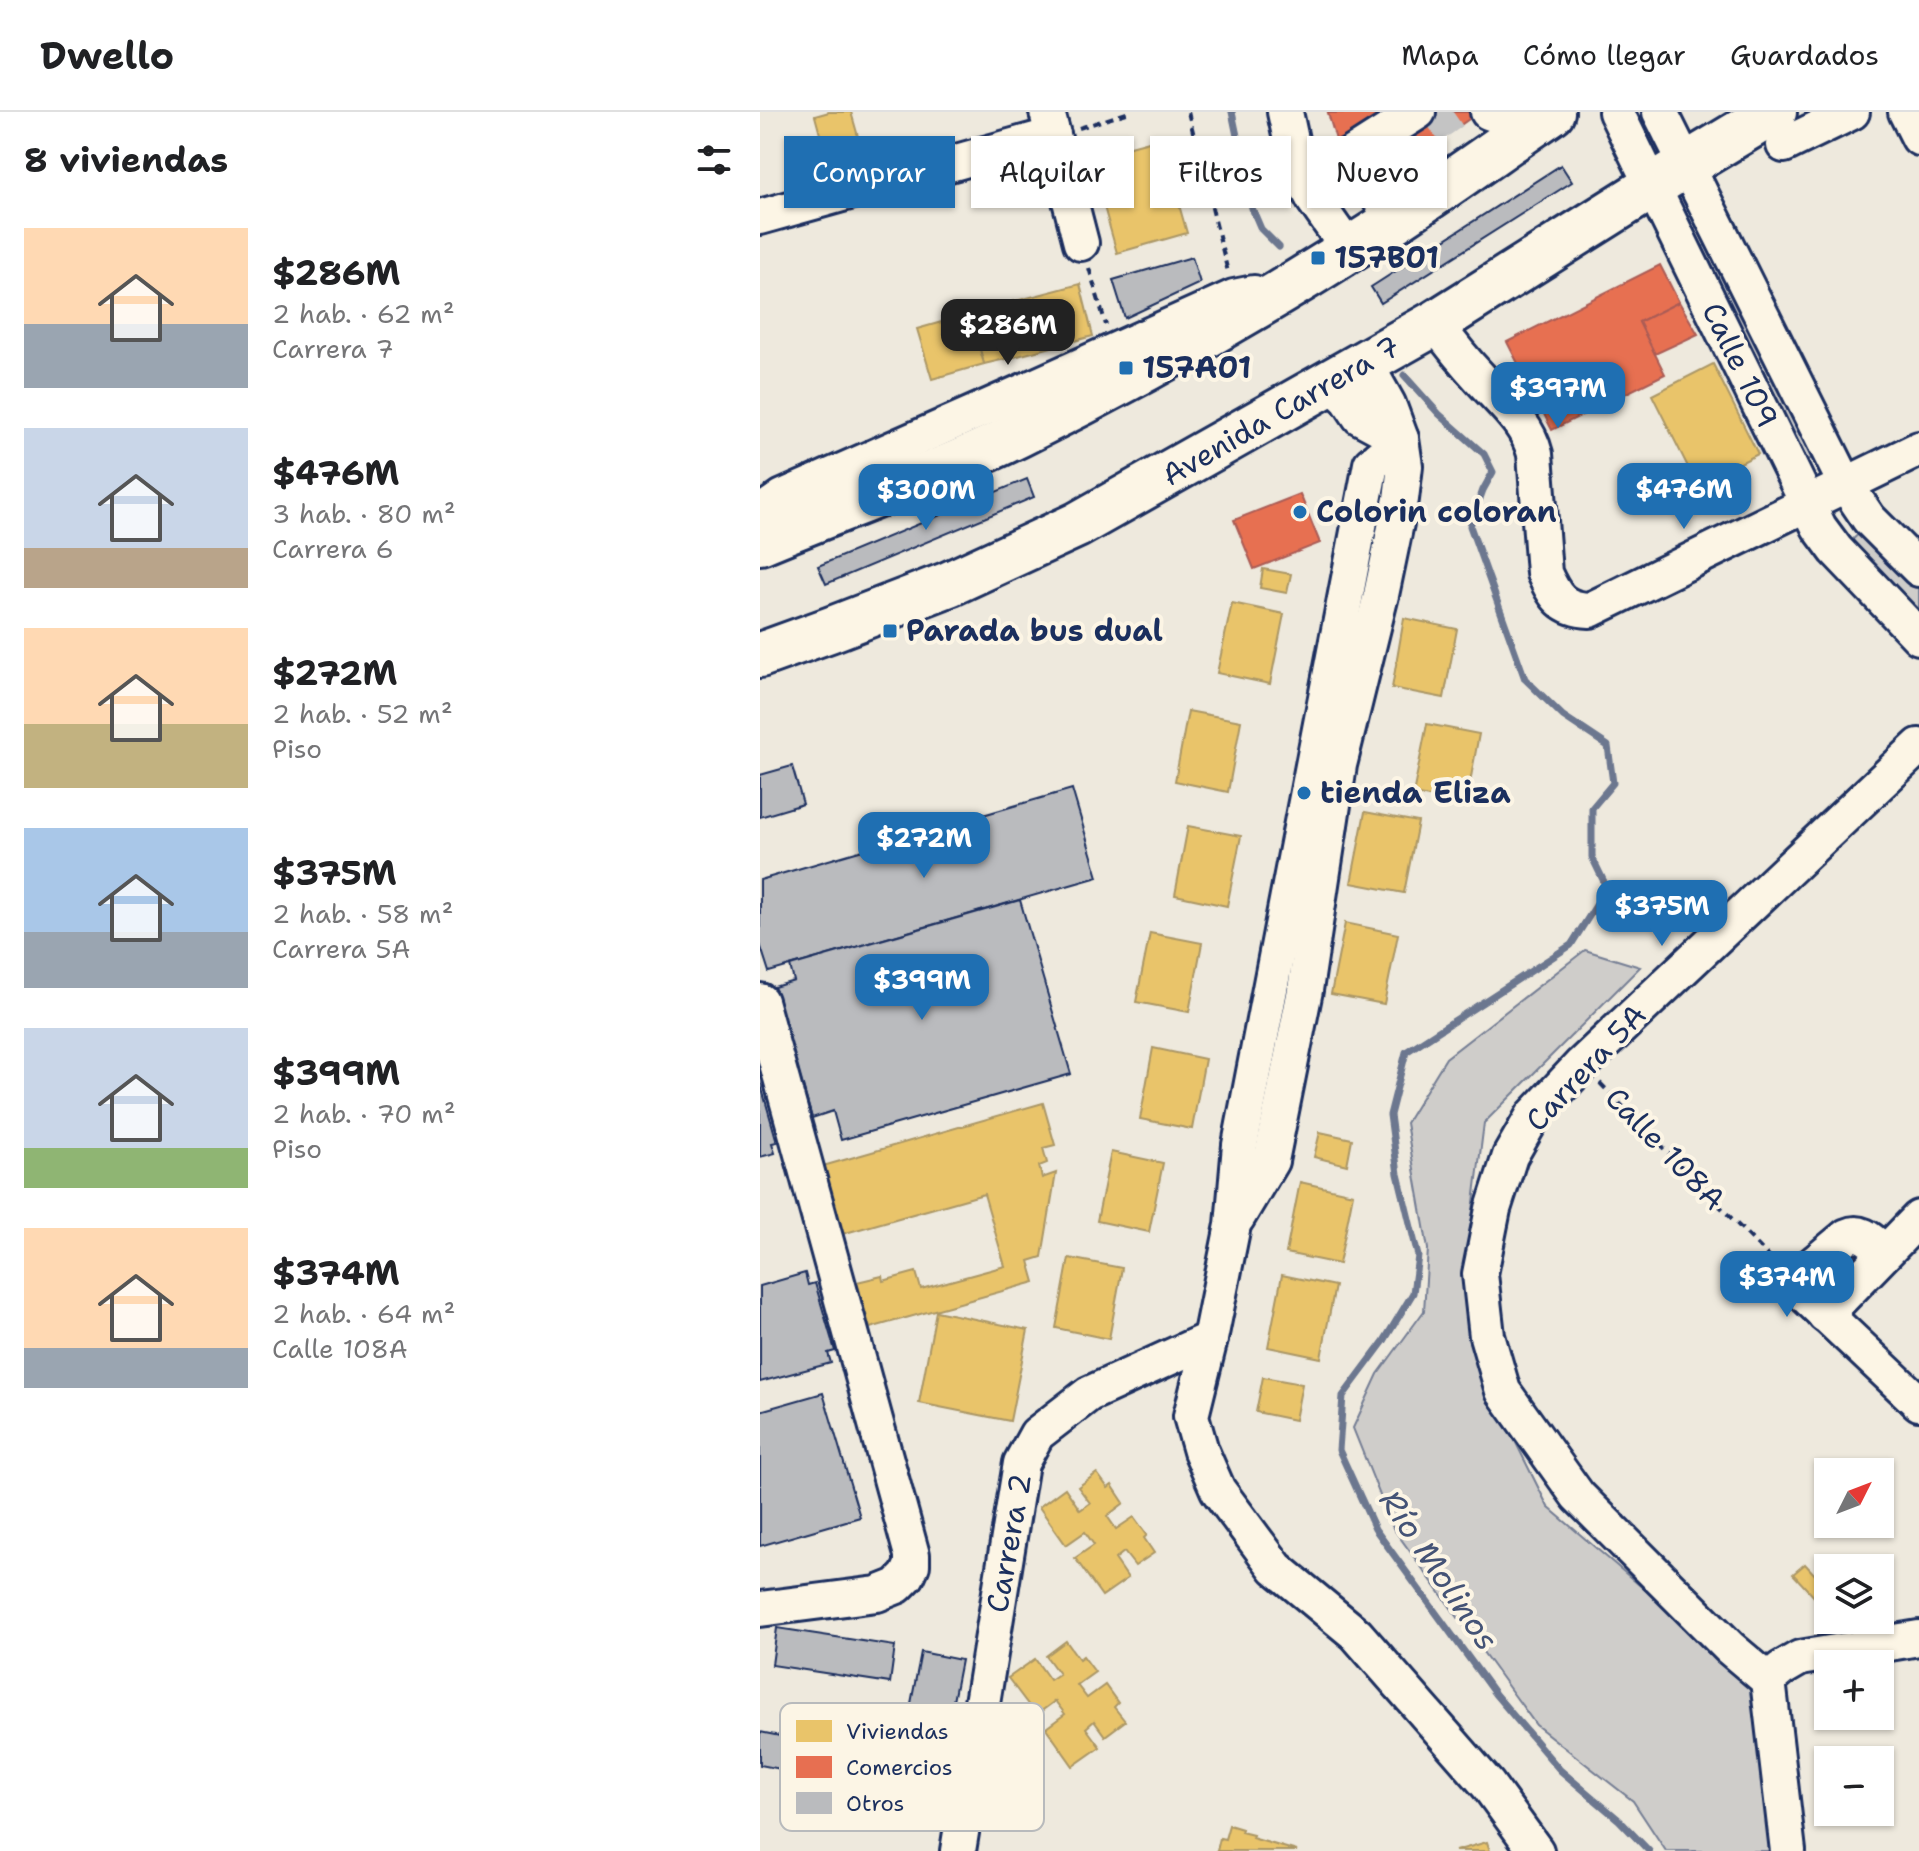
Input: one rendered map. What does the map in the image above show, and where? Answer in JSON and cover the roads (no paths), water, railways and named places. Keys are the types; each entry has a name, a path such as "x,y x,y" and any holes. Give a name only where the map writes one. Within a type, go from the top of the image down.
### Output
{"main road":[{"path":"760,542 1014,437 1170,357 1349,250 1541,119"},
{"name":"Avenida Carrera 7","path":"760,655 949,584 1077,525 1435,323 1670,175 1779,129"}],"street":[{"path":"1285,112 1297,168 1314,200 1349,250"},
{"path":"1400,216 1352,154 1418,112"},
{"path":"1488,112 1541,119"},
{"name":"Calle 109","path":"1616,112 1670,175 1857,504 1919,569"},
{"name":"Calle 109","path":"1660,112 1670,175 1807,504 1836,550 1919,637"},
{"path":"1779,129 1852,112"},
{"path":"1906,112 1919,138"},
{"path":"760,217 1050,124 1081,243"},
{"path":"1400,208 1400,216"},
{"path":"760,513 783,497 1234,297 1283,291"},
{"path":"1435,323 1531,439 1535,454 1544,573 1563,604 1578,609 1590,610 1919,449"},
{"path":"1348,373 1348,399 1360,417 1401,439 1405,466 1401,499 1339,765 1305,990 1271,1161 1233,1225 1191,1416 1201,1451 1218,1490 1276,1568 1356,1634 1488,1785 1536,1851"},
{"name":"Carrera 5A","path":"1768,1680 1730,1648 1578,1496 1503,1391 1487,1336 1480,1274 1493,1209 1510,1156 1533,1116 1582,1064 1919,746"},
{"path":"760,1001 912,1555 912,1565 897,1586 877,1594 760,1609"},
{"path":"1825,1315 1919,1218"},
{"path":"1885,1252 1862,1234 1853,1234 1793,1281 1919,1403"},
{"name":"Carrera 2","path":"982,1703 1021,1463 1037,1434 1089,1394 1210,1339"},
{"path":"1788,1851 1768,1680 1800,1658 1919,1638"},
{"name":"Carrera 2","path":"958,1851 961,1831"}],"waterway":[{"name":"Río Molinos","path":"1232,112 1252,208 1261,229 1279,247"},
{"name":"Río Molinos","path":"1404,375 1439,414 1484,454 1493,472 1470,526 1525,679 1563,716 1608,746 1613,783 1592,808 1592,857 1607,888 1571,945 1406,1052 1390,1115 1398,1174 1418,1256 1413,1293 1384,1341 1343,1396 1339,1450 1375,1529 1495,1694 1560,1770 1619,1820 1649,1851"}],"tunnel":[{"path":"1419,136 1453,112"}],"place":[{"name":"157B01","path":"1318,258"},
{"name":"157A01","path":"1126,368"},
{"name":"Colorin coloran","path":"1300,512"},
{"name":"Parada bus dual","path":"890,631"},
{"name":"tienda Eliza","path":"1304,793"}]}
